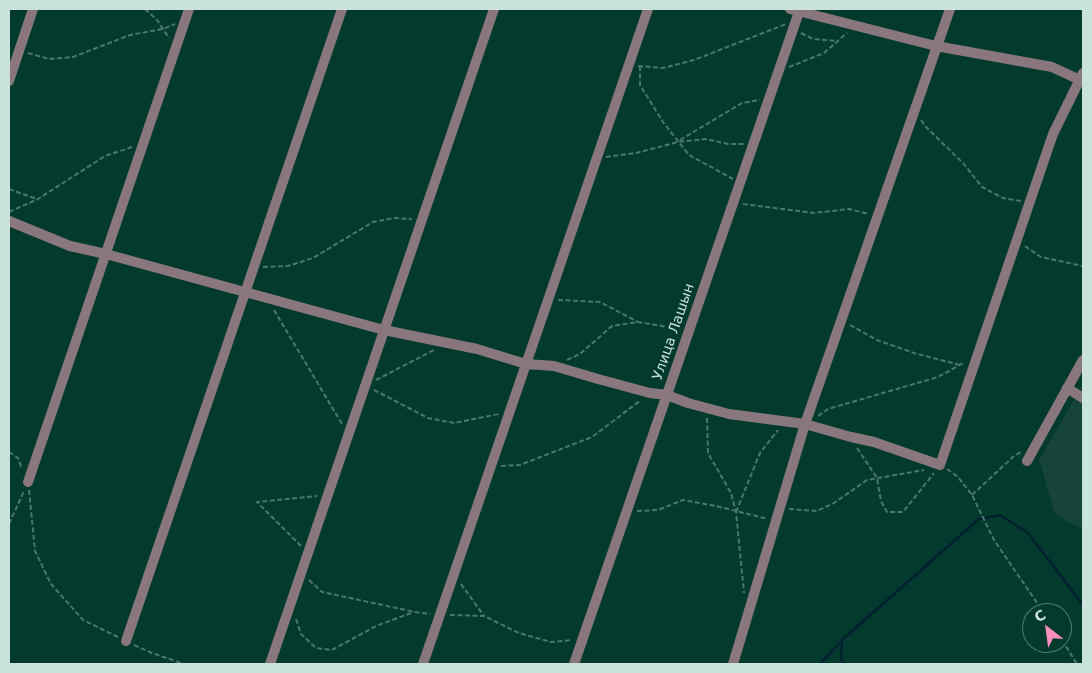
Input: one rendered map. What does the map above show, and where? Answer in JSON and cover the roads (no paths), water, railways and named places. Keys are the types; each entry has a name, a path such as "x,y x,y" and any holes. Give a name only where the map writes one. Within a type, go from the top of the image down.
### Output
{"street":[{"path":"9,82 32,9"},
{"path":"28,482 189,9"},
{"path":"126,641 342,9"},
{"path":"270,664 494,9"},
{"path":"423,664 648,9"},
{"path":"733,664 805,424 950,9"},
{"path":"9,220 70,246 106,254 384,330 477,349 526,364 554,366 598,379 667,395 729,414 805,424 851,438 874,442 940,465 1054,134 1082,76 1052,67 936,46 796,12"},
{"name":"Улица Лашын","path":"574,664 754,143 796,12"},
{"path":"1024,456 1068,388 1083,360"},
{"path":"1068,388 1083,398"}],"waterway":[{"path":"820,664 843,639 979,519 1000,515 1028,533 1083,605"},
{"path":"842,641 841,659 845,664"}]}
